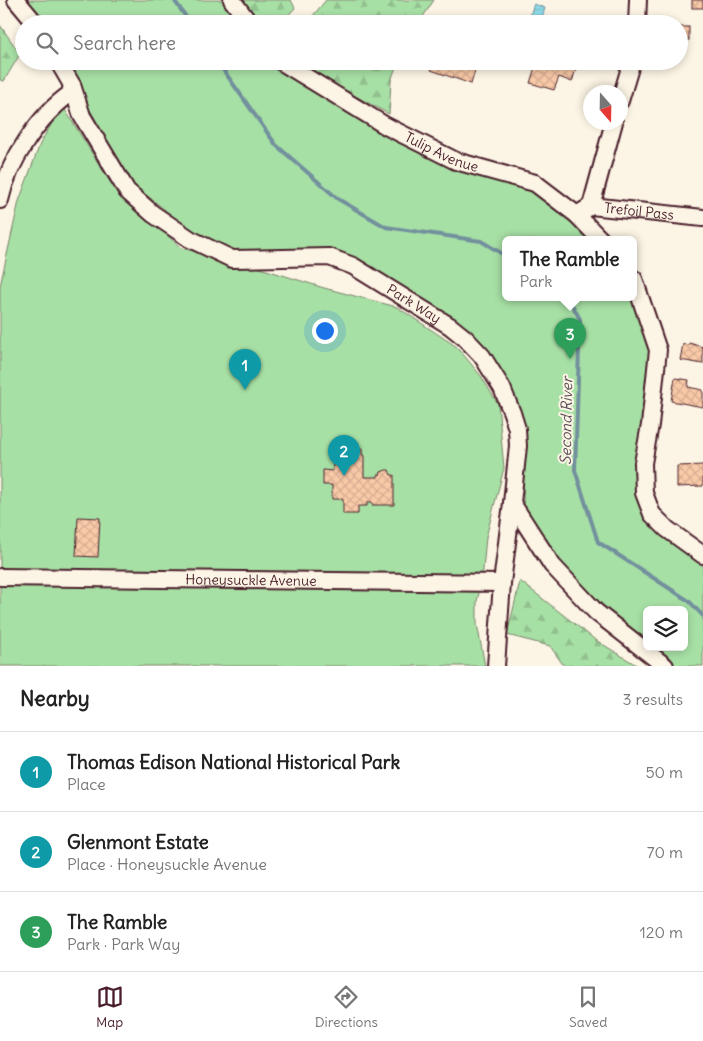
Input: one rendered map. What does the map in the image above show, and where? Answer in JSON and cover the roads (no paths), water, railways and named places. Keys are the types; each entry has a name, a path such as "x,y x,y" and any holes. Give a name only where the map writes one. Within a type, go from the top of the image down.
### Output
{"street":[{"path":"16,0 28,15"},
{"path":"232,0 243,15"},
{"path":"637,15 638,0"},
{"name":"Park Way","path":"63,70 72,85 82,116 127,191 153,214 190,240 232,259 329,257 342,261 354,266 450,326 465,338 482,356 502,388 512,412 517,429 518,446 502,584 496,666"},
{"name":"Tulip Avenue","path":"295,70 386,126 456,161 536,182 584,211 599,236"},
{"path":"625,85 629,70"},
{"path":"0,200 9,171 19,154 33,132 48,114 70,94 72,85"},
{"path":"584,211 611,130"},
{"name":"Trefoil Pass","path":"584,211 703,218"},
{"path":"637,288 658,350 650,425 643,462 644,493 652,514 667,529 703,555"},
{"path":"512,503 552,565 596,612 664,666"},
{"name":"Honeysuckle Avenue","path":"0,577 502,584"}],"water":[{"path":"534,4 545,8 543,15 530,15"}],"waterway":[{"name":"Second River","path":"174,0 185,15"},
{"name":"Second River","path":"223,70 276,145 338,199 386,227 481,241 502,254"},
{"name":"Second River","path":"565,301 572,305 580,319 575,470 598,542 689,601 703,616"}],"place":[{"name":"The Ramble","path":"570,359"},
{"name":"Thomas Edison National Historical Park","path":"245,390"},
{"name":"Glenmont Estate","path":"344,476"}]}
